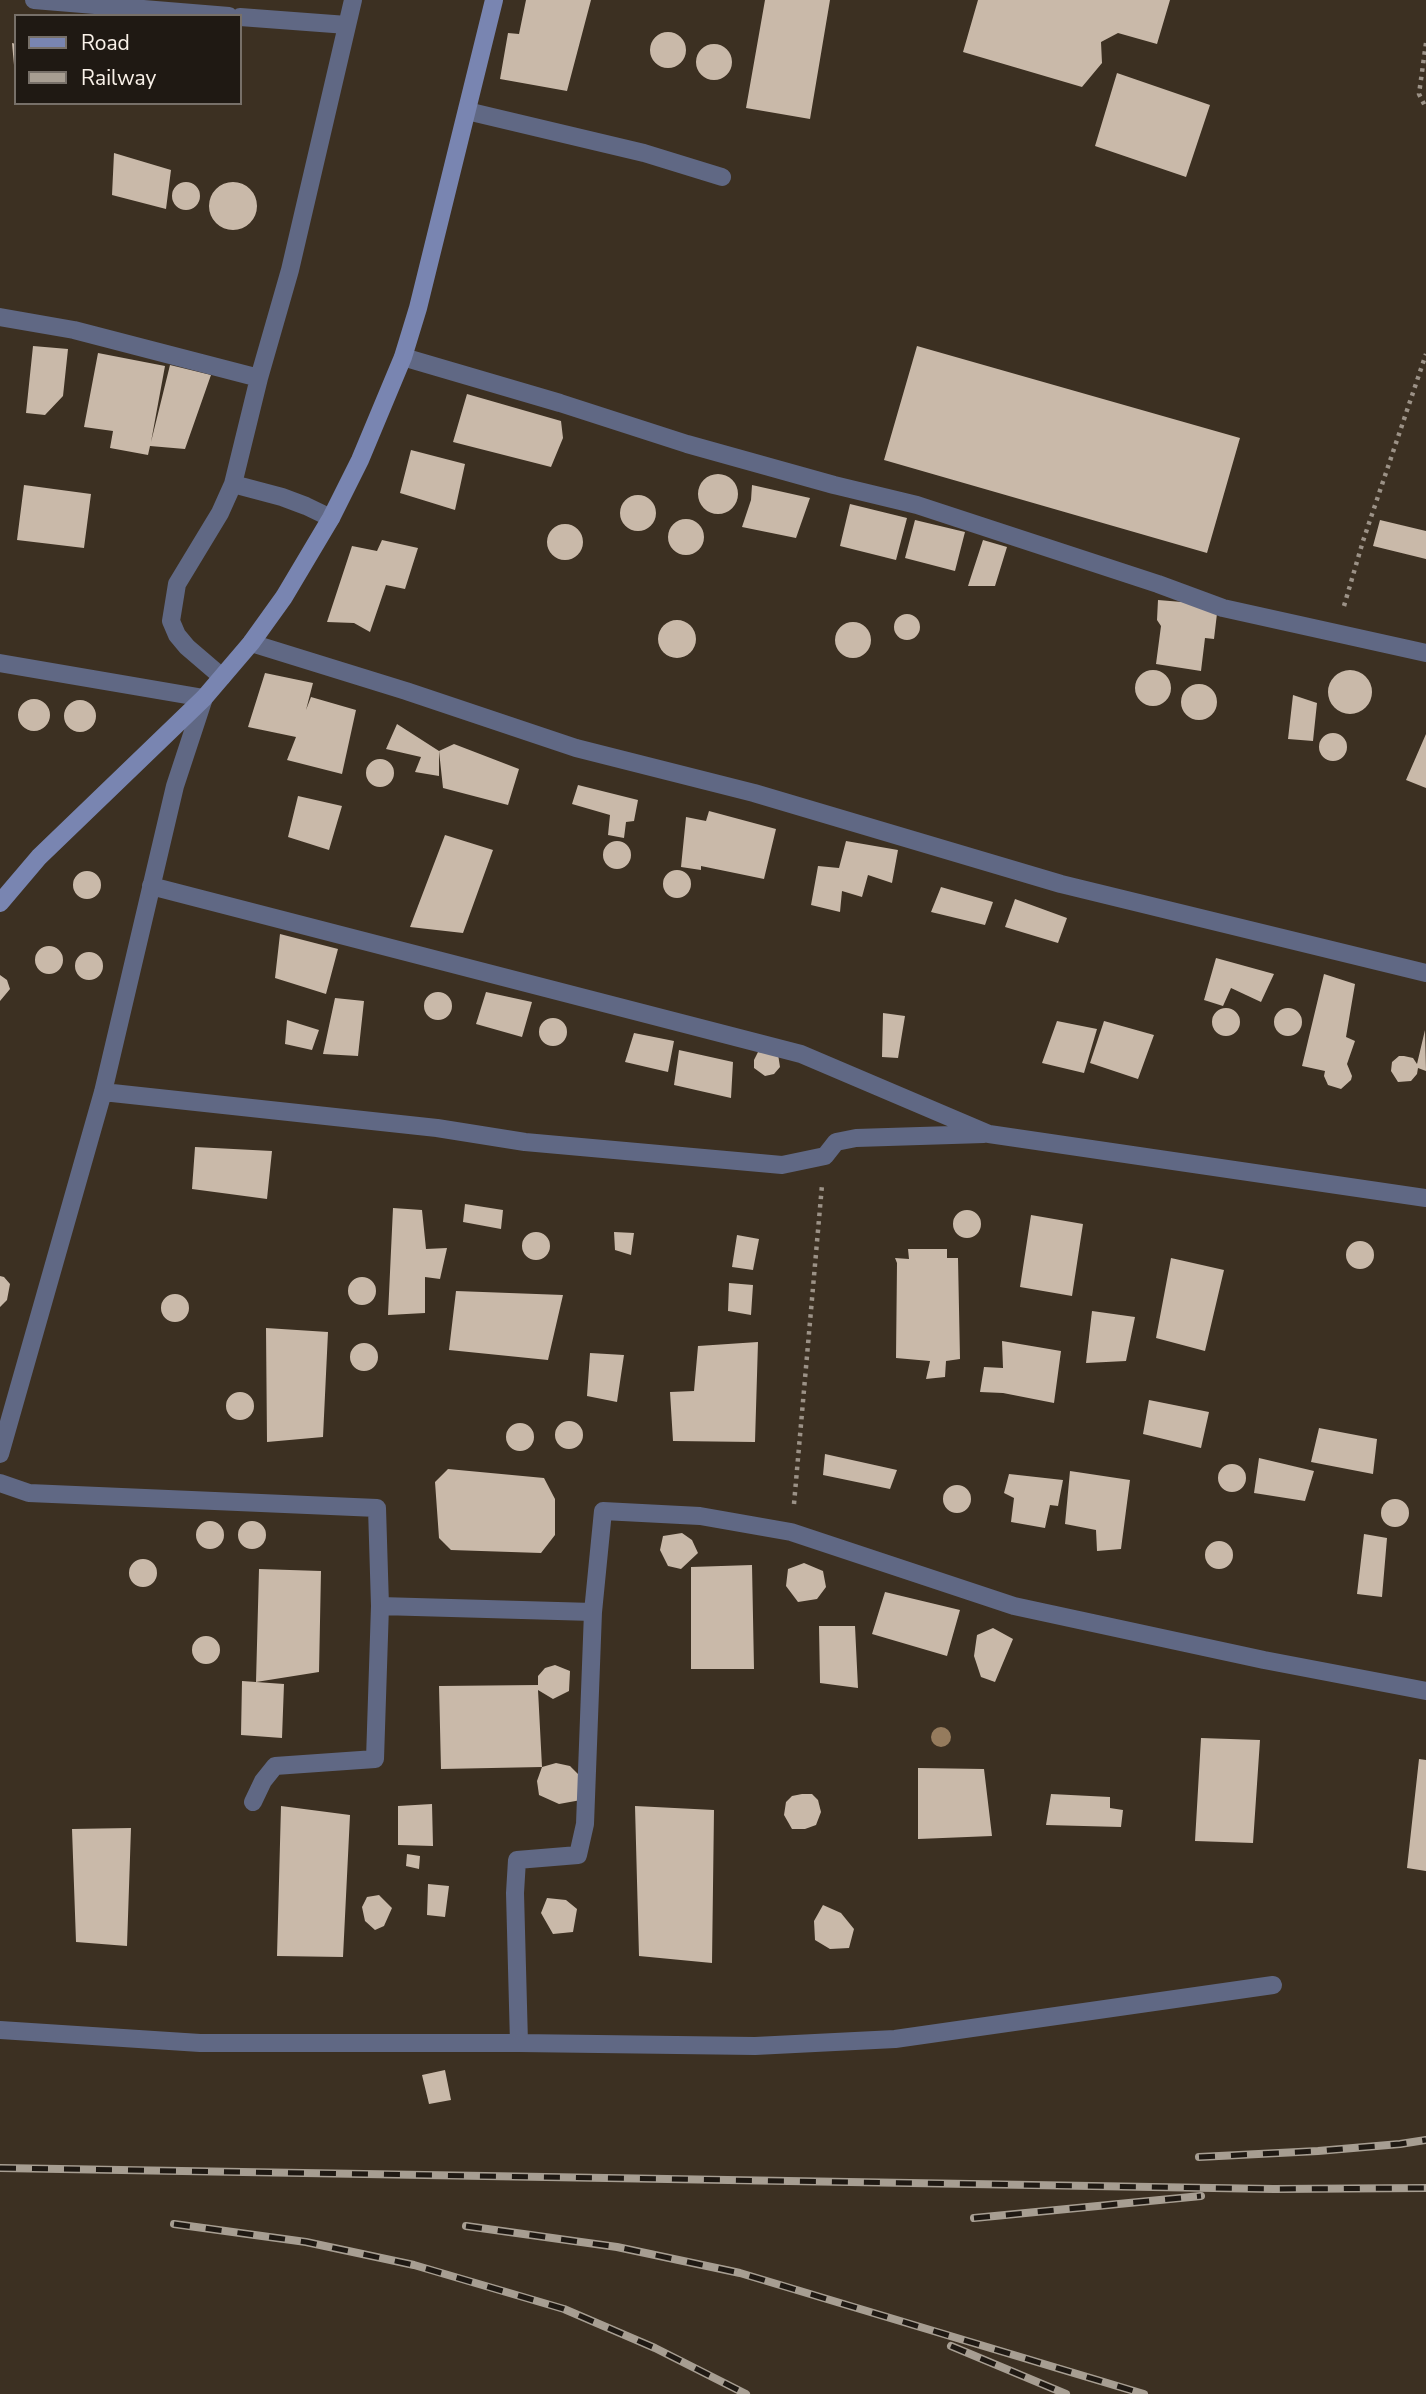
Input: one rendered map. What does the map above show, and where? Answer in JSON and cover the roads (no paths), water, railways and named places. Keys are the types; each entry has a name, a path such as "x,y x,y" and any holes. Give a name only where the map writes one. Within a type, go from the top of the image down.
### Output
{"main road":[{"path":"0,903 39,857 204,698 251,643 284,597 331,518 360,460 403,357 418,308 494,0"}],"street":[{"path":"34,0 205,14"},
{"path":"222,677 177,635 171,621 177,584 220,513 233,484 293,258 353,0"},
{"path":"242,17 347,26"},
{"path":"467,111 644,153 722,177"},
{"path":"0,317 75,330 259,378"},
{"path":"403,357 687,444 917,505 1223,608 1426,653"},
{"path":"233,484 282,497 331,518"},
{"path":"251,643 576,748 754,793 1061,884 1426,973"},
{"path":"0,663 204,698 176,786 150,886 103,1092 0,1454"},
{"path":"150,886 801,1054 989,1134"},
{"path":"103,1092 437,1128 525,1142 782,1165 825,1156 836,1142 856,1138 989,1134 1426,1198"},
{"path":"0,1483 29,1493 377,1508 380,1606 375,1759 275,1766 263,1781 253,1802"},
{"path":"519,2043 514,1892 517,1860 578,1856 585,1824 593,1612 603,1511 700,1516 791,1532 1014,1606 1264,1660 1426,1691"},
{"path":"380,1606 593,1612"},
{"path":"0,2030 200,2043 755,2046 895,2039 1273,1985"}],"railway":[{"path":"1199,2157 1318,2151 1426,2140"},
{"path":"0,2168 1274,2189 1426,2188"},
{"path":"974,2218 1201,2196"},
{"path":"174,2224 306,2242 414,2265 564,2309 655,2348 746,2394"},
{"path":"466,2226 617,2247 740,2273 1144,2394"},
{"path":"951,2346 1066,2394"}]}
